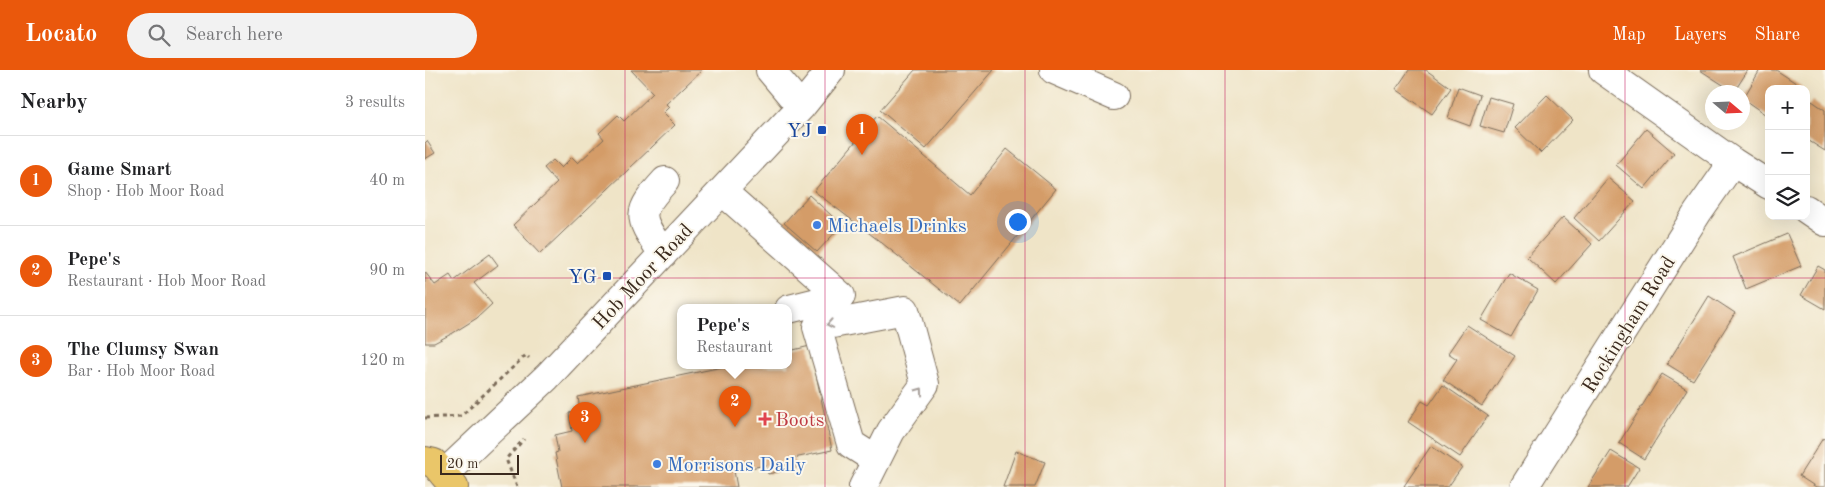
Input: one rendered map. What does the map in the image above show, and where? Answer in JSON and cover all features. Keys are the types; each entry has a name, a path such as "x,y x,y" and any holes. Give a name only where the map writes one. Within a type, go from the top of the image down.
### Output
{"street":[{"path":"771,70 801,107"},
{"name":"Hob Moor Road","path":"441,474 547,377 801,107 831,70"},
{"path":"1054,70 1113,96"},
{"path":"1603,70 1765,182"},
{"name":"Rockingham Road","path":"1525,487 1698,212 1733,162"},
{"path":"663,254 645,227 643,213 647,200 665,181"},
{"path":"721,191 841,296 792,308"},
{"path":"1810,212 1825,222"},
{"path":"863,487 891,430 925,384 905,310 817,327 851,444 876,460"}],"path":[{"path":"425,418 461,416 526,355"}],"building":[{"path":"631,70 702,70 666,104 669,107 663,113 675,125 540,254 513,225 557,183 544,168 553,160 561,168 572,157 578,163 604,139 599,133 618,115 624,121 653,93"},
{"path":"915,70 994,70 926,149 880,110"},
{"path":"1409,70 1426,70 1451,88 1432,114 1396,89"},
{"path":"1700,70 1748,70 1738,85 1723,85"},
{"path":"1760,70 1776,70 1799,85 1765,85 1765,114 1750,104 1750,87"},
{"path":"1458,87 1480,95 1470,126 1448,118"},
{"path":"1547,95 1573,120 1541,153 1515,128"},
{"path":"1489,97 1513,104 1504,133 1480,126"},
{"path":"1812,101 1825,110 1825,151 1810,142 1810,104"},
{"path":"877,116 970,195 1007,149 1056,189 960,306 814,191"},
{"path":"1646,129 1674,153 1644,189 1616,165"},
{"path":"427,141 435,153 425,159 425,143"},
{"path":"1608,178 1635,201 1599,241 1574,218"},
{"path":"809,195 842,225 817,252 784,223"},
{"path":"1563,217 1592,244 1556,284 1527,257"},
{"path":"1787,234 1801,266 1746,289 1733,257"},
{"path":"490,254 498,265 474,283 492,304 477,318 453,333 434,343 425,343 425,272 435,285 450,275 454,281"},
{"path":"1818,266 1825,270 1825,309 1801,295"},
{"path":"1509,273 1538,290 1511,337 1481,320"},
{"path":"1709,296 1735,313 1693,380 1667,364"},
{"path":"1467,325 1515,356 1482,406 1443,380 1457,359 1448,353"},
{"path":"810,346 832,450 794,458 796,468 768,474 766,465 734,471 737,487 562,487 555,453 558,452 555,435 572,431 569,413 580,411 578,397 713,369 792,369 792,350"},
{"path":"1662,374 1687,389 1644,459 1619,443"},
{"path":"1443,385 1488,416 1460,457 1408,422 1422,401 1429,405"},
{"path":"1823,438 1825,439 1825,487 1816,487 1799,476"},
{"path":"1431,446 1462,467 1448,487 1404,486"},
{"path":"1016,451 1045,462 1035,487 1003,487"},
{"path":"1611,451 1639,468 1627,487 1588,487"}],"place":[{"name":"YJ","path":"822,130"},
{"name":"Game Smart","path":"862,155"},
{"name":"Michaels Drinks","path":"817,225"},
{"name":"YG","path":"607,276"},
{"name":"Boots","path":"765,419"},
{"name":"Pepe's","path":"735,427"},
{"name":"The Clumsy Swan","path":"585,443"},
{"name":"Morrisons Daily","path":"657,464"}]}
